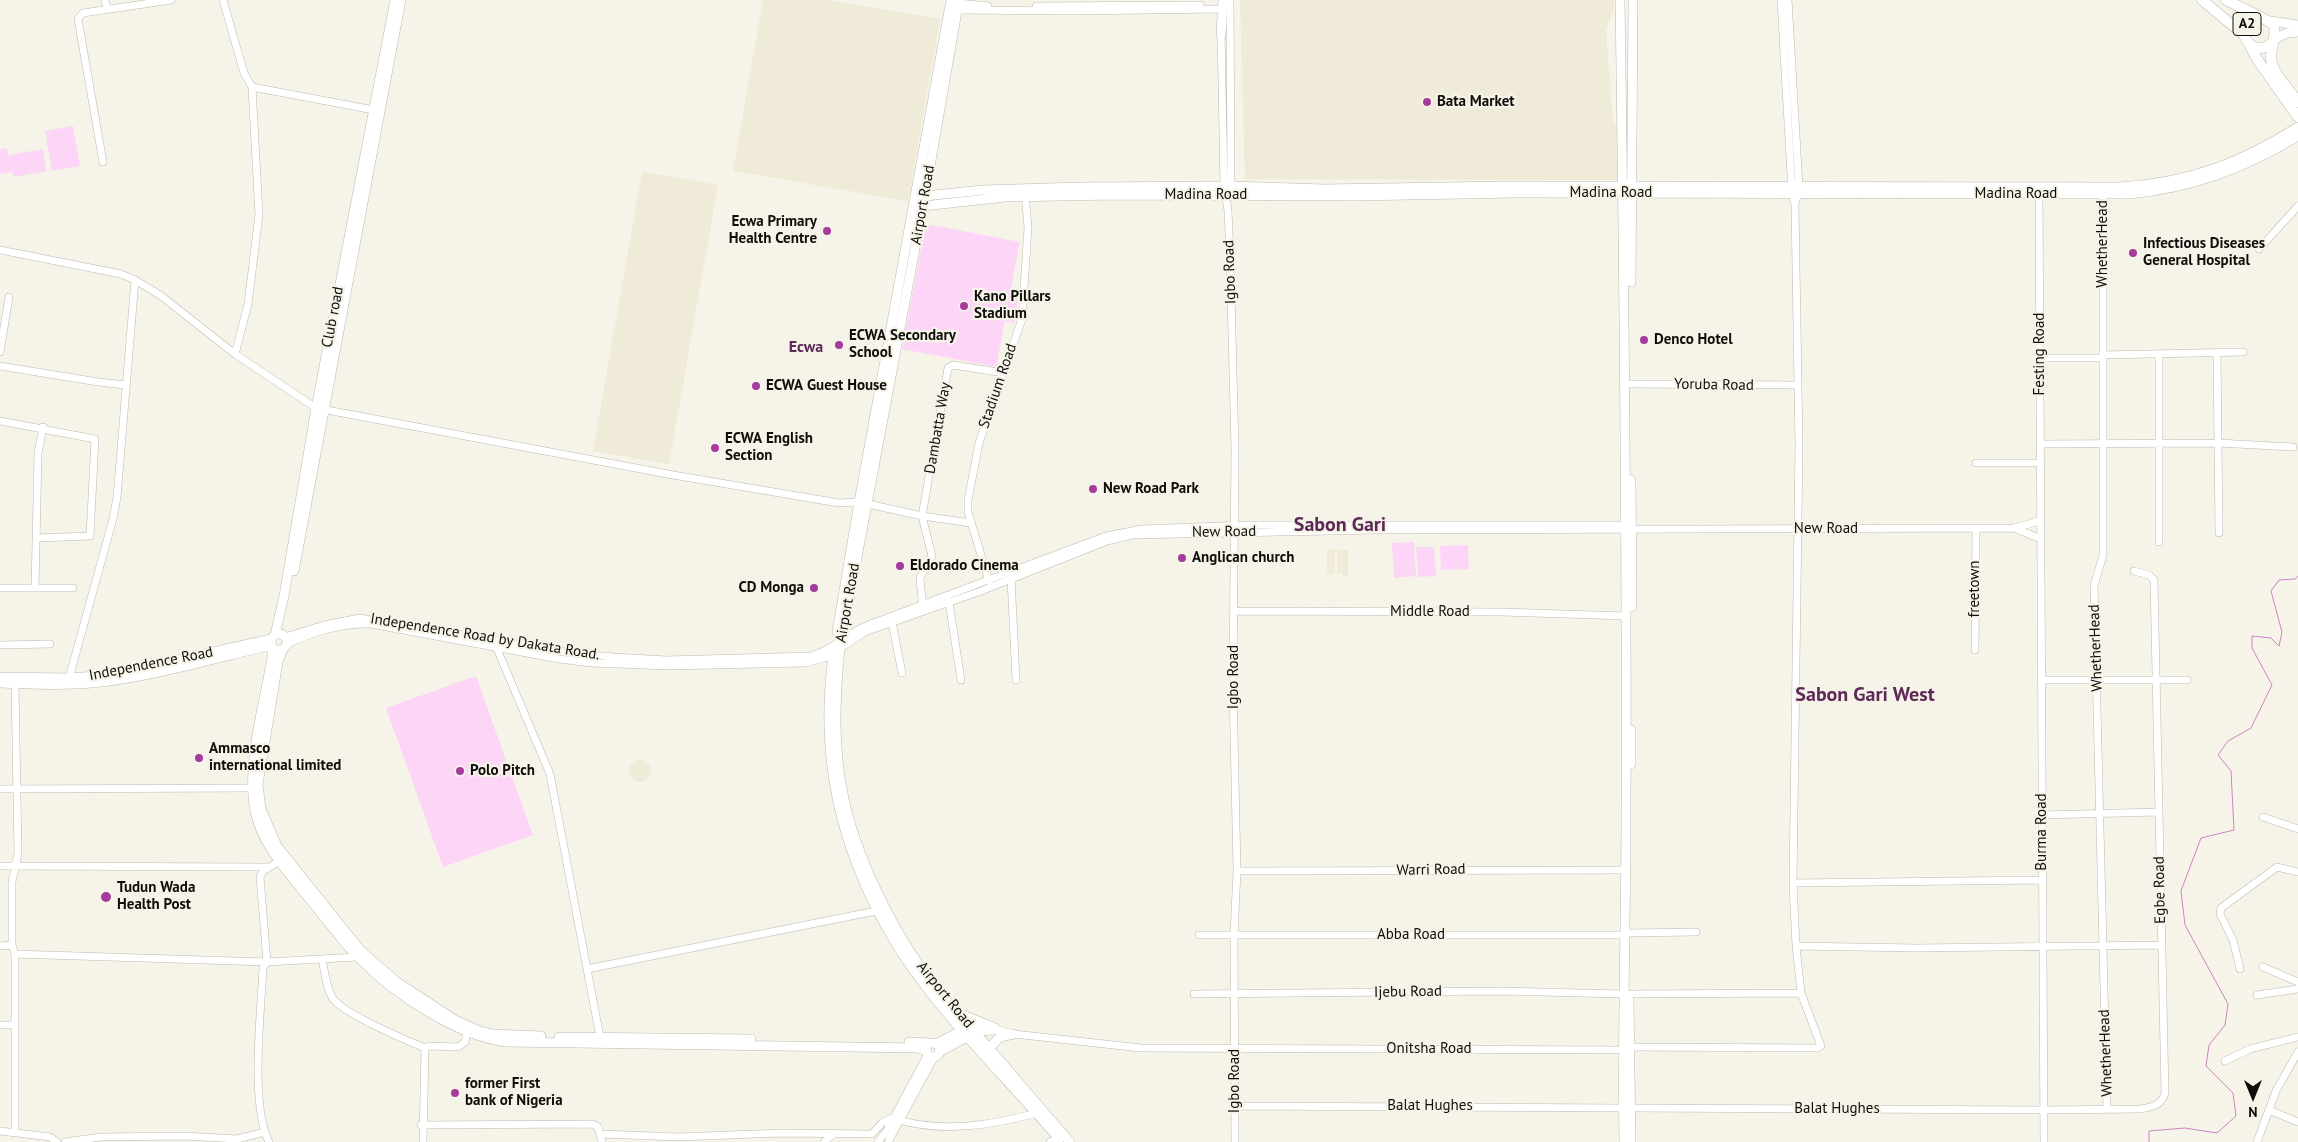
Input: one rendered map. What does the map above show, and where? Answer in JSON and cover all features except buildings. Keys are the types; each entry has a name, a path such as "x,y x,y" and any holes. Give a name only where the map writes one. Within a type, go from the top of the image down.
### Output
{"highway":[{"name":"A2","path":"2202,0 2259,49 2269,46 2274,40"},
{"name":"A2","path":"2226,0 2266,19 2275,29 2271,58 2274,68 2298,102"},
{"name":"A2","path":"2266,19 2251,20 2245,29 2247,39 2257,59 2298,117"}],"main road":[{"name":"Club road","path":"278,641 316,408 377,106 394,0"},
{"path":"401,0 377,106 325,410 278,641 278,662 258,753 253,788 259,823 267,843 279,862 357,957 392,986 439,1018 468,1029 492,1034 511,1035 932,1050 969,1031"},
{"path":"1622,62 1625,40 1624,0"},
{"path":"1624,0 1622,62 1631,384 1626,934 1627,1108 1631,1142"},
{"path":"1626,934 1624,870 1628,779 1626,616 1630,528 1627,190 1633,0"},
{"name":"Airport Road","path":"956,3 829,687 830,754 833,781 846,824 852,855 877,911 906,958 1037,1113 1057,1141"},
{"path":"1223,7 1225,35"},
{"path":"2266,19 2297,25"},
{"path":"2274,40 2297,25"},
{"path":"1625,40 1632,62"},
{"name":"Madina Road","path":"2103,191 2153,184 2205,173 2250,156 2298,127"},
{"name":"Madina Road","path":"920,196 1025,192 1627,190 2103,191 2143,193 2188,185 2244,166 2298,136"},
{"name":"Madina Road","path":"918,207 1025,192"},
{"name":"Independence Road","path":"0,677 69,678 110,674 278,641"},
{"name":"Independence Road","path":"0,683 67,685 112,680 156,673 278,641"},
{"path":"258,753 258,784 262,809 279,862 372,962 397,982 483,1038 507,1042 918,1048 932,1050"},
{"name":"Airport Road","path":"846,824 886,908 932,984 958,1014 969,1031 988,1048 1070,1142"},
{"path":"958,1014 999,1030"},
{"path":"988,1048 1000,1037 1014,1034"},
{"path":"1624,1142 1627,1108"}],"street":[{"path":"105,0 107,9"},
{"path":"103,162 78,19 83,13 171,0"},
{"path":"223,0 244,74 252,87 259,215 248,304 235,354"},
{"name":"Igbo Road","path":"1230,0 1225,35 1235,449 1234,611 1237,871 1234,935 1234,1142"},
{"path":"1782,0 1795,190"},
{"path":"1788,0 1795,190 1797,386 1793,883 1796,946 1801,993"},
{"path":"956,3 1073,11 1223,7"},
{"path":"252,87 377,106"},
{"name":"Festing Road","path":"2039,191 2040,521"},
{"name":"WhetherHead","path":"2103,191 2103,555 2094,586 2102,813 2107,1109"},
{"name":"Stadium Road","path":"989,581 968,512 968,500 976,453 1004,373 1024,305 1028,228 1025,192"},
{"path":"2259,249 2298,206"},
{"path":"0,250 120,274 135,280 160,295 235,354 316,408 673,475 839,503 862,503 922,516 971,523"},
{"path":"69,678 113,519 117,497 135,280"},
{"path":"0,352 9,297"},
{"path":"2040,358 2243,352"},
{"path":"2217,353 2219,532"},
{"path":"2159,355 2159,542"},
{"name":"Dambatta Way","path":"922,516 948,368 953,365 1004,373"},
{"path":"0,366 98,382 126,384"},
{"name":"Yoruba Road","path":"1631,384 1797,386"},
{"path":"0,421 43,427 95,439 90,536 36,538"},
{"path":"35,588 38,453 43,427"},
{"path":"2040,444 2218,443 2293,447"},
{"path":"1976,463 2040,463"},
{"path":"922,516 932,556 920,578 922,609"},
{"name":"New Road","path":"837,647 868,625 949,602 980,588 989,581 1121,534 1234,529 2014,528 2040,521"},
{"name":"Burma Road","path":"2040,521 2044,1142"},
{"name":"freetown","path":"1975,650 1976,528"},
{"name":"New Road","path":"2014,528 2040,539"},
{"name":"New Road","path":"837,647 922,609 1010,578 1066,553"},
{"name":"Egbe Road","path":"2044,1110 2150,1108 2164,1099 2154,580 2149,575 2134,571"},
{"path":"1010,578 1016,680"},
{"path":"0,588 72,588"},
{"path":"949,602 961,680"},
{"name":"Middle Road","path":"1234,611 1502,612 1626,616"},
{"name":"Independence Road by Dakata Road.","path":"278,641 312,634 357,621 570,653 666,660 810,656 837,647"},
{"path":"892,622 902,673"},
{"path":"495,643 550,774 600,1037"},
{"path":"0,645 50,644"},
{"path":"2041,680 2187,680"},
{"path":"15,1133 15,954 12,946 12,882 18,853 16,684"},
{"path":"0,789 253,788"},
{"path":"2042,815 2159,812"},
{"path":"2263,817 2298,829"},
{"path":"0,866 279,862"},
{"path":"269,1142 261,1121 259,1078 263,968 267,962 260,877 263,871 279,862"},
{"path":"2240,969 2233,940 2220,914 2221,908 2277,867 2298,872"},
{"name":"Warri Road","path":"1237,871 1624,870"},
{"path":"1793,883 2042,880"},
{"path":"587,969 886,908"},
{"name":"Abba Road","path":"1199,934 1626,934 1696,932"},
{"path":"1796,946 2042,948 2161,945"},
{"path":"0,946 12,946"},
{"path":"15,954 267,962 357,957"},
{"path":"322,959 328,989 334,1000 353,1013 398,1037 424,1048 429,1046 458,1047 463,1046 468,1029"},
{"path":"2263,967 2298,982"},
{"path":"2257,995 2298,989"},
{"name":"Ijebu Road","path":"1194,994 1501,991 1626,994 1801,993"},
{"name":"Onitsha Road","path":"969,1031 999,1030 1014,1034 1129,1048 1235,1050 1817,1048 1821,1046 1801,993"},
{"path":"0,1024 15,1025"},
{"path":"2225,1061 2250,1049 2298,1037"},
{"path":"423,1142 424,1048"},
{"path":"882,1141 896,1119 932,1050"},
{"path":"2257,1142 2276,1092 2298,1052"},
{"name":"Balat Hughes","path":"1235,1106 2044,1110"},
{"path":"2270,1110 2298,1122"},
{"path":"601,1134 678,1139 734,1139 781,1133 872,1134 882,1123 896,1119 921,1126 963,1127 1037,1113"},
{"path":"422,1126 593,1124 598,1127 602,1142"},
{"path":"0,1131 50,1137 57,1142"},
{"path":"65,1142 101,1137 185,1136 237,1139 265,1132"},
{"path":"824,1142 834,1134"}],"shaded area":[{"path":"763,0 827,0 940,19 908,201 733,171"},
{"name":"Bata Market","path":"1240,0 1614,0 1614,9 1606,30 1613,122 1620,127 1621,180 1245,179"},
{"path":"73,126 80,166 52,171 45,131"},
{"path":"7,148 12,172 0,174 0,149"},
{"path":"43,149 46,171 13,177 9,155"},
{"path":"642,172 718,185 669,464 593,451"},
{"name":"Kano Pillars Stadium","path":"926,224 1020,242 1011,288 1020,290 1014,323 1005,321 996,367 902,349"},
{"path":"1414,542 1416,576 1394,578 1392,543"},
{"path":"1468,545 1469,569 1441,570 1440,546"},
{"path":"1416,547 1434,547 1436,576 1418,577"},
{"path":"1327,549 1335,549 1335,574 1327,574"},
{"path":"1337,550 1348,550 1348,576 1342,575 1342,572 1337,575"},
{"name":"Polo Pitch","path":"476,676 533,835 443,867 386,708"},
{"path":"640,760 648,763 651,771 648,779 640,782 632,779 629,771 632,763"}],"waterway":[{"path":"2149,1142 2149,1131 2185,1128 2217,1133 2236,1116 2233,1093 2206,1066 2209,1045 2225,1025 2228,1004 2185,925 2181,891 2201,838 2234,830 2231,771 2218,755 2228,741 2251,728 2272,685 2252,648 2252,636 2271,638 2279,646 2282,632 2271,591 2279,580 2295,579 2298,576"}],"place":[{"name":"Bata Market","path":"1427,102"},
{"name":"Ecwa Primary Health Centre","path":"827,231"},
{"name":"Infectious Diseases General Hospital","path":"2133,253"},
{"name":"Kano Pillars Stadium","path":"964,306"},
{"name":"Denco Hotel","path":"1644,340"},
{"name":"ECWA Secondary School","path":"839,345"},
{"name":"ECWA Guest House","path":"756,386"},
{"name":"ECWA English Section","path":"715,448"},
{"name":"New Road Park","path":"1093,489"},
{"name":"Anglican church","path":"1182,558"},
{"name":"Eldorado Cinema","path":"900,566"},
{"name":"CD Monga","path":"814,588"},
{"name":"Ammasco international limited","path":"199,758"},
{"name":"Polo Pitch","path":"460,771"},
{"name":"Tudun Wada Health Post","path":"106,897"},
{"name":"former First bank of Nigeria","path":"455,1093"}],"district":[{"name":"Ecwa","path":"806,347"},
{"name":"Sabon Gari","path":"1340,525"},
{"name":"Sabon Gari West","path":"1865,695"}]}
